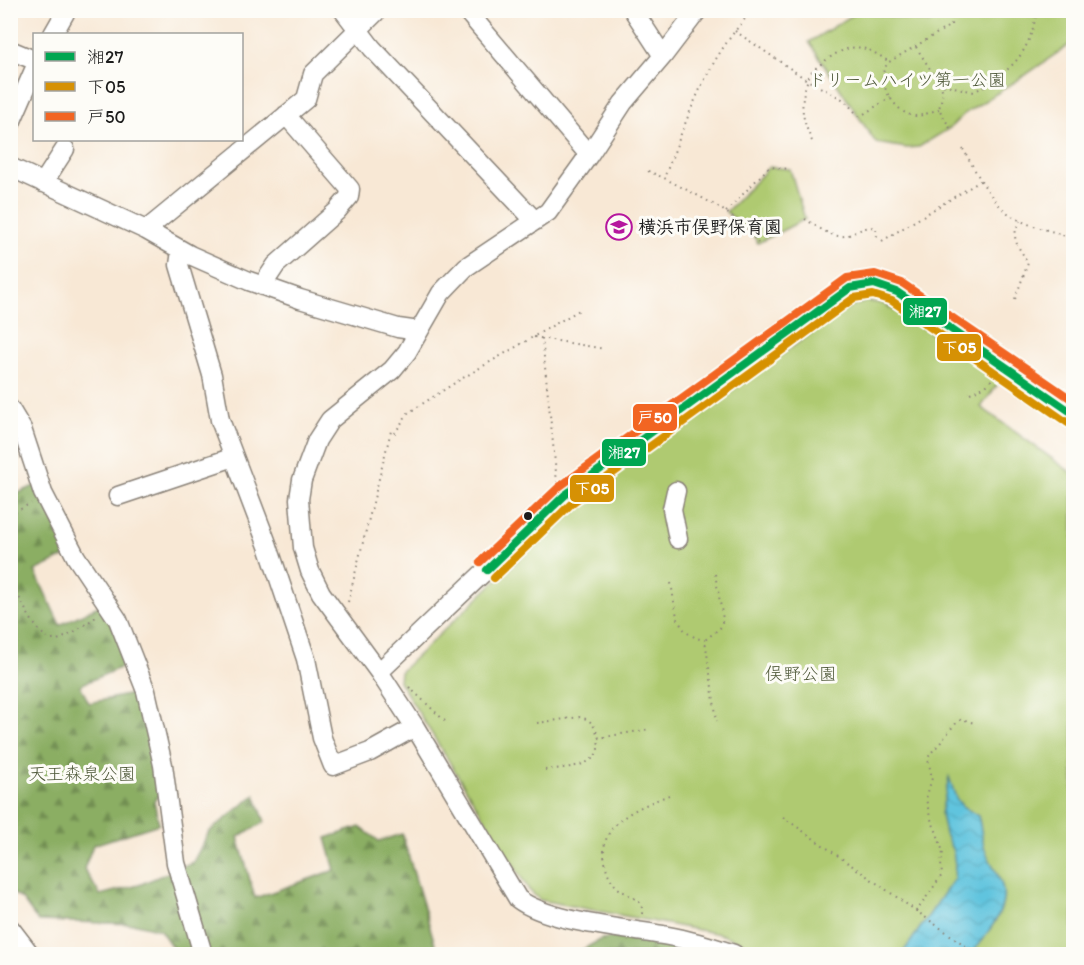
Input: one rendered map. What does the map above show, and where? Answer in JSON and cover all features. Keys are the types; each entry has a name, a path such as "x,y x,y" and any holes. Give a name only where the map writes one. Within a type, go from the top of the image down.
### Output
{"street":[{"path":"54,33 65,13 62,10"},
{"path":"343,10 358,31 535,221"},
{"path":"246,138 286,115 306,99 314,75 378,10"},
{"path":"466,10 589,155"},
{"path":"633,10 663,56"},
{"path":"698,10 623,103 548,212 466,267 441,293 407,352 392,370 330,420 316,440 302,480 299,499 303,548 310,571 321,594 379,672 415,727 518,899 528,907 540,912 637,930 706,949 734,954"},
{"path":"10,50 33,60"},
{"path":"10,125 33,72"},
{"path":"262,286 276,265 337,211 349,197 350,189 286,115"},
{"path":"146,230 243,141"},
{"path":"43,183 65,149"},
{"path":"10,167 146,230 181,251 262,286 375,321 419,331"},
{"path":"181,251 179,265 212,375 220,420 268,546 306,659 322,738 333,766 370,752 415,727"},
{"path":"379,672 565,495 850,288 874,284 897,292 1074,414"},
{"path":"10,409 22,429 34,472 44,496 76,557 118,620 146,691 163,765 176,863 203,954"},
{"path":"118,496 234,457"},
{"path":"676,491 672,509 678,539"},
{"path":"10,928 30,954"}],"path":[{"path":"663,178 703,79 734,30 753,10"},
{"path":"939,109 916,116 906,114 891,97 884,83 883,70 889,62 951,25 954,10"},
{"path":"941,86 946,85 974,92 1005,73 1026,49 1037,10"},
{"path":"734,30 807,80 844,100 856,113"},
{"path":"916,47 941,86 943,93 939,109 950,128"},
{"path":"812,141 803,122 801,108 811,72 820,64 850,49 860,48 889,62"},
{"path":"859,117 891,97"},
{"path":"963,149 993,199 1020,221 1052,230 1074,240"},
{"path":"726,212 768,167 790,169"},
{"path":"648,171 726,212 751,232 758,243"},
{"path":"882,241 982,180"},
{"path":"805,219 840,237 869,226 876,228 877,237"},
{"path":"1015,299 1028,263 1014,238 1013,232 1020,221"},
{"path":"343,622 391,431 395,433 408,413 581,309"},
{"path":"534,337 605,349"},
{"path":"542,338 558,484"},
{"path":"970,393 986,386 994,377"},
{"path":"10,515 44,496"},
{"path":"671,583 682,629 692,638 705,640 720,628 723,619 715,574"},
{"path":"10,576 39,631 49,640 57,640 111,608"},
{"path":"705,640 717,721"},
{"path":"401,691 410,686 447,723"},
{"path":"537,723 586,718 593,723 599,738 597,752 593,759 585,764 545,770"},
{"path":"916,912 942,875 943,852 926,799 932,778 928,759 954,725 962,719 974,723"},
{"path":"599,738 650,729"},
{"path":"637,930 643,911 641,903 616,886 607,871 604,846 609,833 621,819 637,808 669,795"},
{"path":"783,817 973,951"}],"green space":[{"name":"ドリ－ムハイツ第一公園","path":"859,11 929,23 942,16 944,11 1073,11 1073,42 964,114 950,128 919,147 907,148 876,143 809,42"},
{"path":"769,167 790,169 805,219 758,243 751,232 726,212"},
{"name":"俣野公園","path":"867,301 884,304 908,318 1000,381 981,407 1073,474 1073,954 771,954 720,934 540,900 529,890 399,681 400,672 591,490 826,323 848,308"},
{"name":"天王森泉公園","path":"36,485 71,554 35,571 60,625 98,606 106,611 131,663 80,685 89,703 142,692 163,791 154,801 159,824 93,845 84,869 100,895 139,885 193,862 209,832 255,795 265,822 238,837 255,898 335,870 326,838 360,827 379,841 402,834 438,954 177,954 160,930 137,924 38,921 22,899 11,892 10,497"},
{"path":"644,934 725,954 575,954 601,939"}],"water":[{"path":"949,777 956,798 962,806 978,816 984,848 1002,885 1002,907 988,932 971,954 902,954 954,879 953,851 945,834 941,814"}],"transit line":[{"name":"戸50","path":"480,562 559,487 847,278 875,274 902,283 1074,401"},
{"name":"湘27","path":"487,570 565,495 850,288 874,284 897,292 1074,414"},
{"name":"下05","path":"494,578 572,503 854,298 873,295 892,301 1068,423"}],"place":[{"name":"横浜市俣野保育園","path":"619,227"}]}
